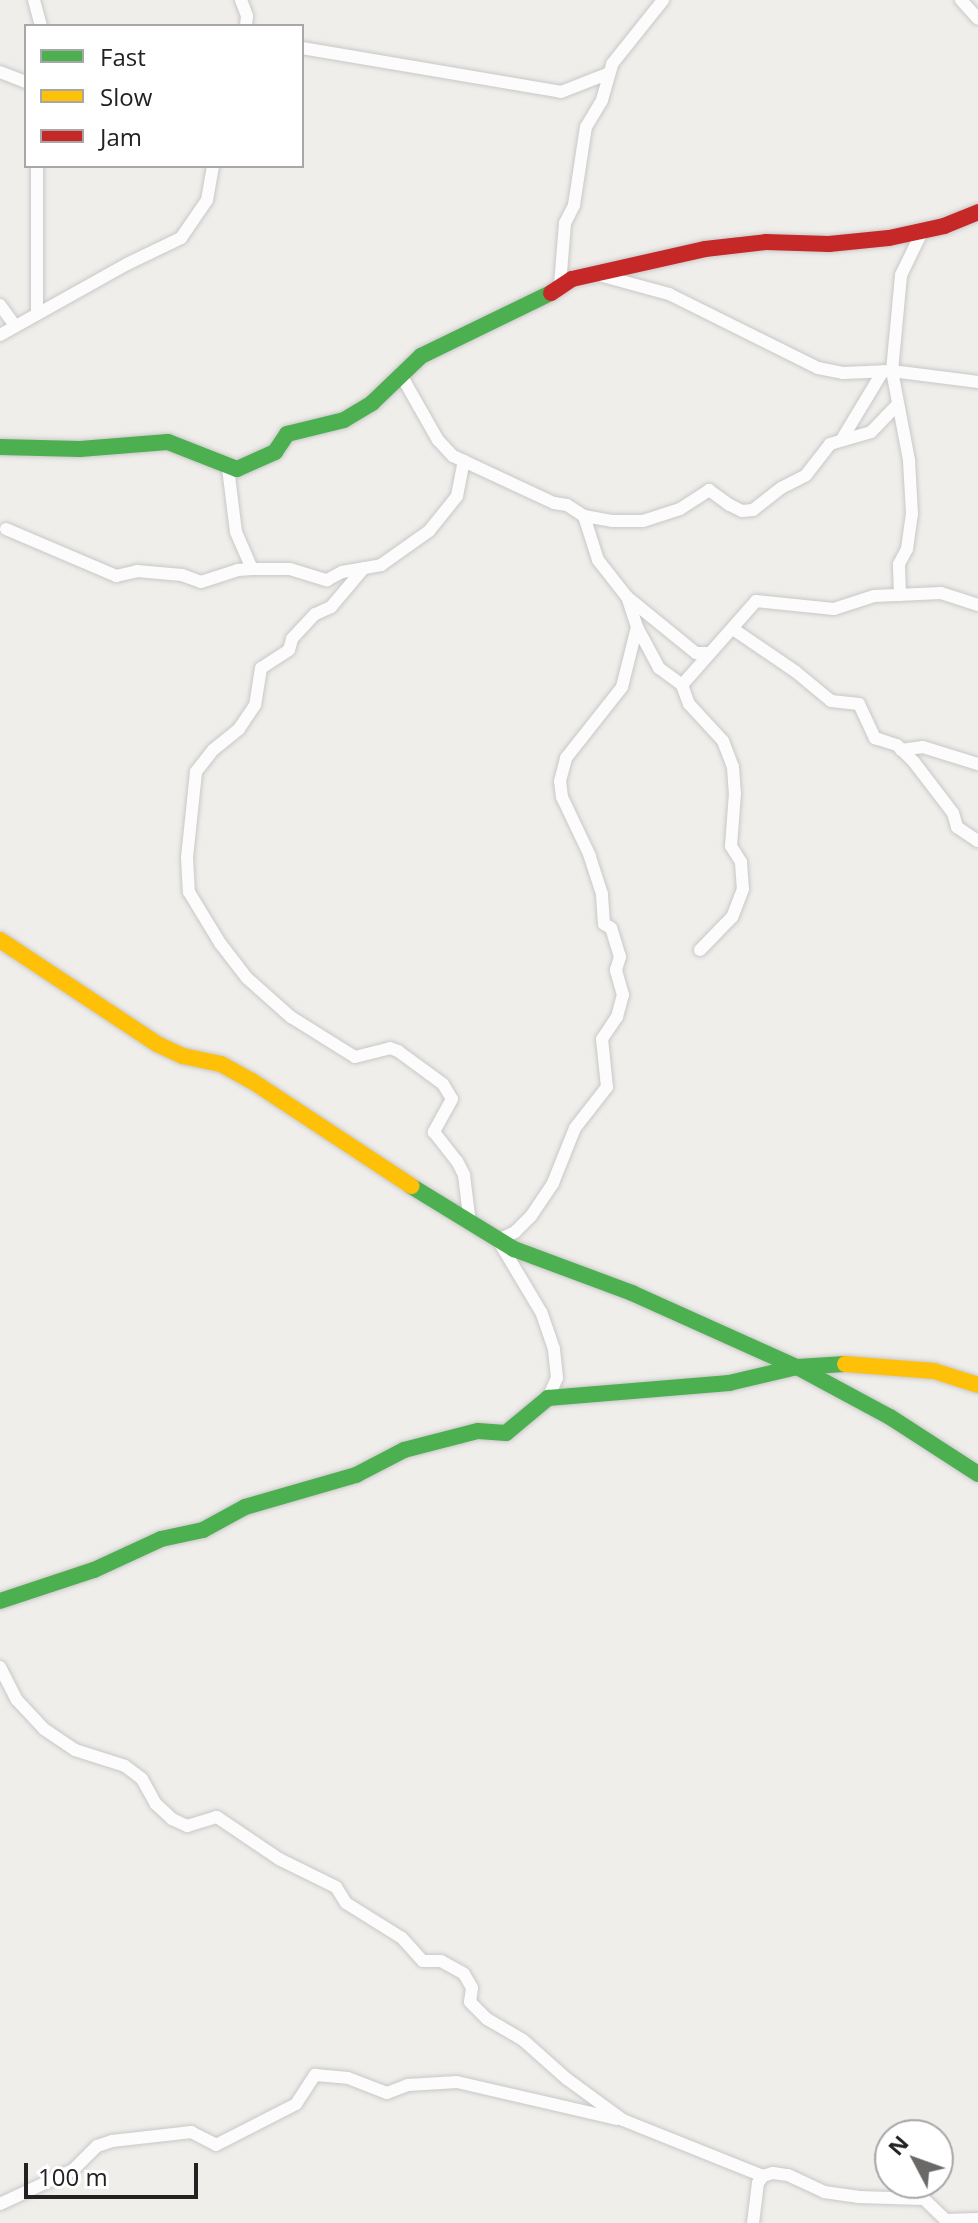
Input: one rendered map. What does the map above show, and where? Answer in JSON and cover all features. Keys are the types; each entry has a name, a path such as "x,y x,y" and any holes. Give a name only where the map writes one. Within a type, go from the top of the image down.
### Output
{"street":[{"path":"34,0 40,24"},
{"path":"241,0 247,16 246,24"},
{"path":"560,285 565,223 574,205 585,133 602,100 607,74 663,0"},
{"path":"961,0 978,19"},
{"path":"304,48 561,92 607,74"},
{"path":"0,72 24,81"},
{"path":"37,168 37,313"},
{"path":"0,335 181,238 207,200 213,168"},
{"path":"0,447 80,449 168,442 199,452 228,468 246,466 275,452 287,434 344,420 372,403 421,356 534,304 560,285 640,261 705,249 766,242 848,243 922,232 978,212"},
{"path":"900,595 899,564 907,549 912,514 909,460 888,371 901,275 922,232"},
{"path":"599,275 669,294 818,368 843,373 888,371 978,382"},
{"path":"0,305 15,326"},
{"path":"842,439 888,371"},
{"path":"401,375 438,440 464,461 554,503 567,505 584,516 612,521 643,521 680,509 709,490 742,511 753,510 781,488 806,475 823,449 842,439 871,432 897,405"},
{"path":"6,529 118,577 137,571 182,575 201,582 238,570 290,569 327,580 395,558 445,515 457,496 464,461"},
{"path":"228,468 236,532 252,569"},
{"path":"584,516 598,560 627,597 696,653 709,653"},
{"path":"364,568 331,607 315,614 292,639 289,650 261,668 255,705 239,729 213,750 196,772 187,857 189,892 220,943 247,978 307,1029 355,1057 390,1048 398,1051 443,1084 452,1099 434,1132 464,1175 470,1224"},
{"path":"682,685 756,601 834,609 874,596 941,593 978,605"},
{"path":"627,597 637,627 659,668 682,685 689,704 727,747 735,793 731,846 741,862 743,889 732,917 700,950"},
{"path":"498,1240 515,1232 531,1216 553,1183 575,1128 607,1087 602,1039 617,1017 622,1003 616,970 620,957 611,928 604,924 602,894 590,856 562,797 560,781 566,758 622,687 637,627"},
{"path":"733,629 796,672 831,701 859,704 875,738 901,750 921,769 953,813 960,830 978,841"},
{"path":"901,750 923,747 978,764"},
{"path":"0,940 157,1044 183,1056 221,1064 252,1081 498,1240 533,1258 632,1293 797,1367 900,1423 978,1474"},
{"path":"0,1601 94,1570 161,1539 203,1530 245,1507 356,1475 404,1450 478,1431 506,1433 548,1398 557,1378 554,1349 541,1312 498,1240"},
{"path":"548,1398 729,1383 797,1367 873,1362 934,1371 978,1385"},
{"path":"0,1667 17,1700 44,1729 75,1750 125,1766 142,1779 156,1804 172,1819 187,1826 217,1817 279,1859 336,1887 346,1903 402,1938 423,1961 441,1961 464,1974 472,1988 470,2002 487,2019 523,2040 567,2079 623,2120"},
{"path":"0,2204 73,2170 97,2146 112,2141 191,2132 216,2145 296,2104 315,2075 348,2078 387,2093 408,2085 457,2082 623,2120 763,2176"},
{"path":"753,2223 758,2183 763,2176 773,2173 788,2175 824,2192 858,2197 924,2199 952,2222 978,2219"}],"traffic: fast":[{"path":"0,447 80,449 168,442 237,469 275,452 287,434 344,420 372,403 421,356 551,293"},
{"path":"411,1186 514,1249 632,1293 797,1367 890,1417 978,1474"},
{"path":"0,1601 94,1570 161,1539 203,1530 245,1507 356,1475 404,1450 478,1431 506,1433 548,1398 729,1383 797,1367 845,1364"}],"traffic: slow":[{"path":"0,940 157,1044 183,1056 221,1064 252,1081 411,1186"},
{"path":"845,1364 934,1371 978,1385"}],"traffic: jam":[{"path":"551,293 572,279 705,249 766,242 829,244 889,238 944,226 978,212"}]}
